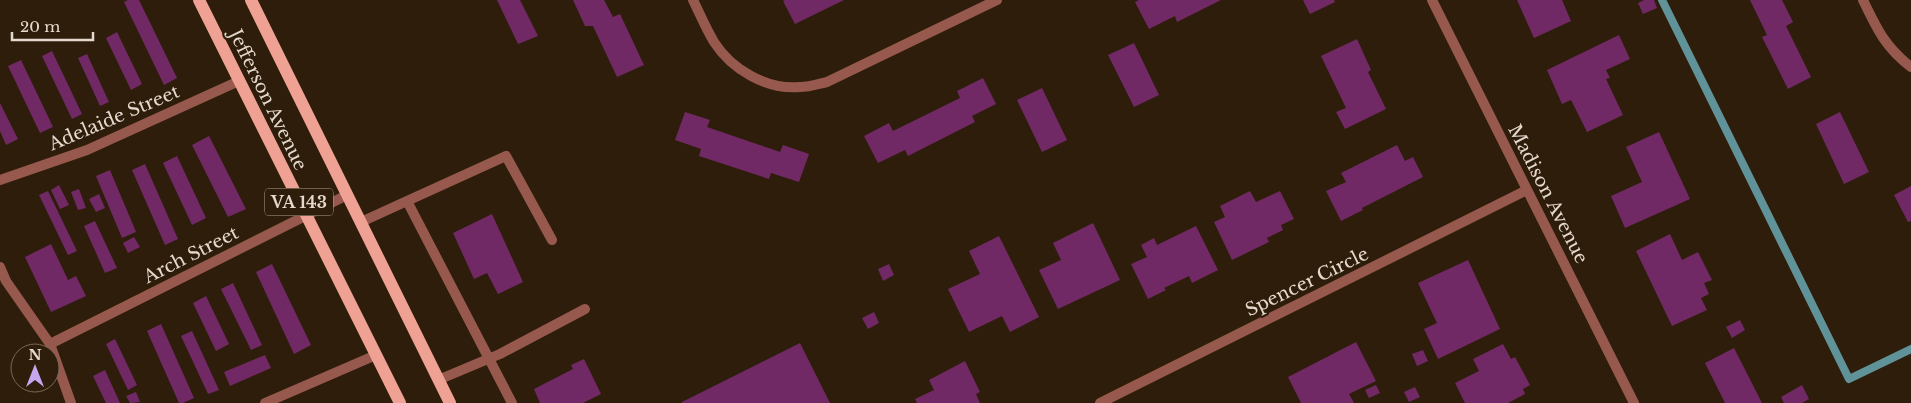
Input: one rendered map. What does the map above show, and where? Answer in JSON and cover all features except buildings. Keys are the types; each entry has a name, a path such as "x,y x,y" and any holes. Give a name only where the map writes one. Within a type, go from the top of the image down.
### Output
{"main road":[{"name":"Jefferson Avenue","path":"200,0 400,403"},
{"name":"Jefferson Avenue","path":"251,0 450,403"}],"street":[{"path":"693,0 714,42 727,58 742,71 760,80 780,86 800,87 827,82 997,0"},
{"name":"Madison Avenue","path":"1432,0 1634,403"},
{"path":"1863,0 1882,38 1897,56 1911,67"},
{"name":"Adelaide Street","path":"0,180 87,150 240,81"},
{"path":"361,222 506,156 552,240"},
{"name":"Spencer Circle","path":"1100,403 1527,190"},
{"name":"Arch Street","path":"52,343 347,194"},
{"path":"407,201 512,403"},
{"path":"0,267 6,281 49,343"},
{"path":"438,380 489,359 585,309"},
{"path":"265,403 376,356"},
{"path":"60,372 71,403"}],"waterway":[{"path":"1662,0 1849,379 1911,349"}]}
